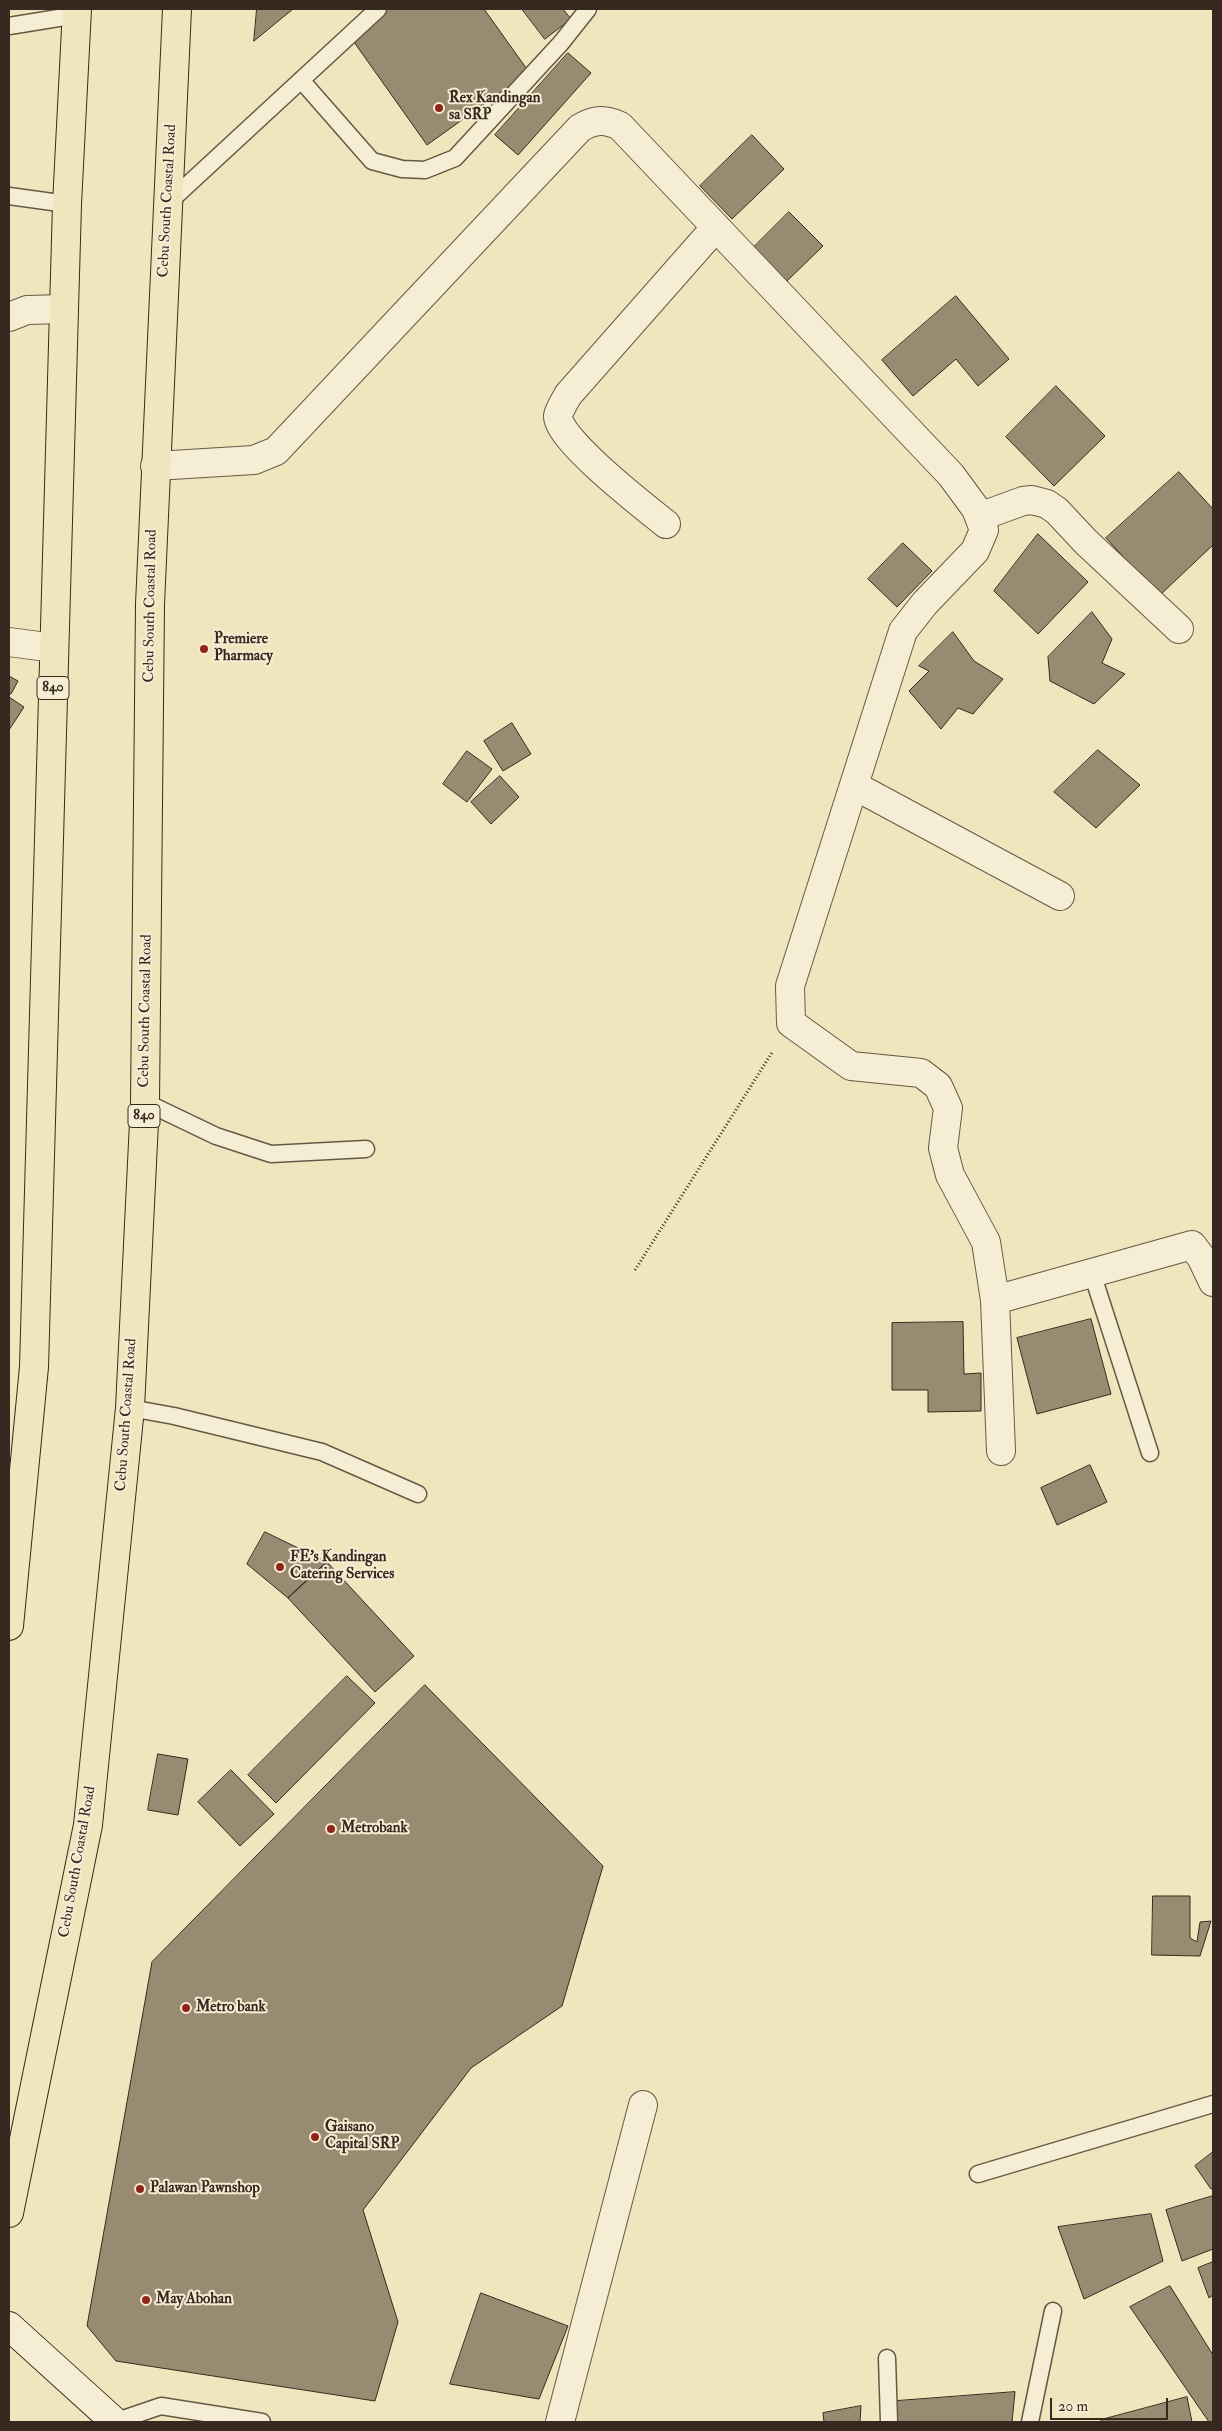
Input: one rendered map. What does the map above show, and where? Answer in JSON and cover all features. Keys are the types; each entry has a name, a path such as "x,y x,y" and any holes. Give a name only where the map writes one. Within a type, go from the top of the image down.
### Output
{"highway":[{"name":"Cebu South Coastal Road","path":"9,2213 88,1825 130,1408 145,1102 150,604 177,9"},
{"name":"840","path":"9,1626 13,1530 34,1367 67,204 77,12"}],"street":[{"path":"155,466 254,460 276,451 580,128 590,122 607,120 620,126 951,475 976,509 984,530 975,552 925,604 903,631 790,986 790,1023 851,1066 921,1073 938,1086 948,1108 943,1148 950,1175 986,1242 995,1300 1001,1451"},
{"path":"666,524 575,446 561,429 558,415 568,395 716,227"},
{"path":"9,317 27,310 64,309"},
{"path":"979,517 1022,501 1032,500 1048,504 1179,628"},
{"path":"9,642 54,648"},
{"path":"855,786 1060,896"},
{"path":"995,1300 1192,1245 1201,1257 1213,1282"},
{"path":"560,2422 643,2105"},
{"path":"9,2326 114,2422"}],"lane":[{"path":"168,203 378,9"},
{"path":"301,80 372,161 402,169 425,170 455,158 561,43 588,9"},
{"path":"9,26 77,12"},
{"path":"9,196 67,204"},
{"path":"145,1102 216,1136 271,1154 332,1149 366,1149"},
{"path":"1092,1273 1150,1453"},
{"path":"130,1408 174,1416 322,1452 418,1494"},
{"path":"978,2174 1213,2104"},
{"path":"1030,2422 1053,2311"},
{"path":"887,2358 889,2422"},
{"path":"114,2422 160,2406 262,2422"}],"path":[{"path":"635,1270 790,1023"}],"building":[{"path":"257,9 293,9 254,41"},
{"name":"Rex Kandingan sa SRP","path":"385,9 484,9 529,72 427,145 349,35"},
{"path":"522,9 563,9 571,19 545,39"},
{"path":"568,53 591,73 518,155 495,135"},
{"path":"752,135 784,169 732,219 700,186"},
{"path":"789,212 823,246 787,281 753,248"},
{"path":"956,296 1009,359 978,386 956,359 913,396 882,360"},
{"path":"1056,386 1105,436 1054,486 1006,437"},
{"path":"1179,472 1213,509 1213,545 1159,596 1106,538"},
{"path":"1038,534 1088,582 1038,634 994,591"},
{"path":"903,543 932,571 897,607 868,579"},
{"path":"1092,612 1112,639 1102,663 1125,674 1094,704 1050,681 1048,657"},
{"path":"953,632 974,661 1003,679 973,714 958,708 941,729 909,691 929,671 919,666"},
{"path":"9,676 18,681 11,694 9,693"},
{"path":"9,697 24,707 9,730"},
{"path":"512,723 531,754 503,771 484,741"},
{"path":"1098,750 1140,785 1096,828 1054,792"},
{"path":"467,751 492,769 467,802 443,784"},
{"path":"500,776 519,797 491,824 471,802"},
{"path":"1091,1319 1111,1394 1037,1414 1017,1338"},
{"path":"963,1322 964,1374 981,1373 981,1411 928,1412 928,1390 892,1390 892,1323"},
{"path":"1090,1465 1107,1502 1057,1525 1041,1488"},
{"path":"265,1532 327,1562 288,1598 247,1564"},
{"path":"327,1562 414,1656 375,1692 288,1598"},
{"path":"347,1676 375,1703 276,1803 248,1775"},
{"path":"425,1685 603,1866 562,2006 471,2068 363,2210 398,2322 375,2401 116,2361 87,2326 152,1962"},
{"path":"158,1754 188,1759 178,1815 148,1810"},
{"path":"231,1770 274,1814 240,1846 198,1802"},
{"path":"1153,1896 1190,1896 1190,1938 1197,1942 1200,1922 1211,1921 1200,1956 1152,1955"},
{"path":"1213,2152 1213,2188 1211,2189 1195,2166"},
{"path":"1213,2196 1213,2249 1182,2261 1166,2210"},
{"path":"1151,2214 1163,2261 1084,2299 1058,2227"},
{"path":"1213,2262 1213,2295 1209,2298 1198,2268"},
{"path":"1170,2286 1213,2355 1213,2422 1209,2422 1130,2307"},
{"path":"481,2293 568,2326 539,2399 450,2384"},
{"path":"1015,2392 1012,2422 897,2422 897,2401"},
{"path":"1187,2397 1192,2422 1101,2422 1101,2420"},
{"path":"861,2406 860,2422 824,2422 823,2413"}],"place":[{"name":"Rex Kandingan sa SRP","path":"439,108"},
{"name":"Premiere Pharmacy","path":"204,649"},
{"name":"FE's Kandingan Catering Services","path":"280,1567"},
{"name":"Metrobank","path":"331,1829"},
{"name":"Metro bank","path":"186,2008"},
{"name":"Gaisano Capital SRP","path":"315,2137"},
{"name":"Palawan Pawnshop","path":"140,2189"},
{"name":"May Abohan","path":"146,2300"}]}
